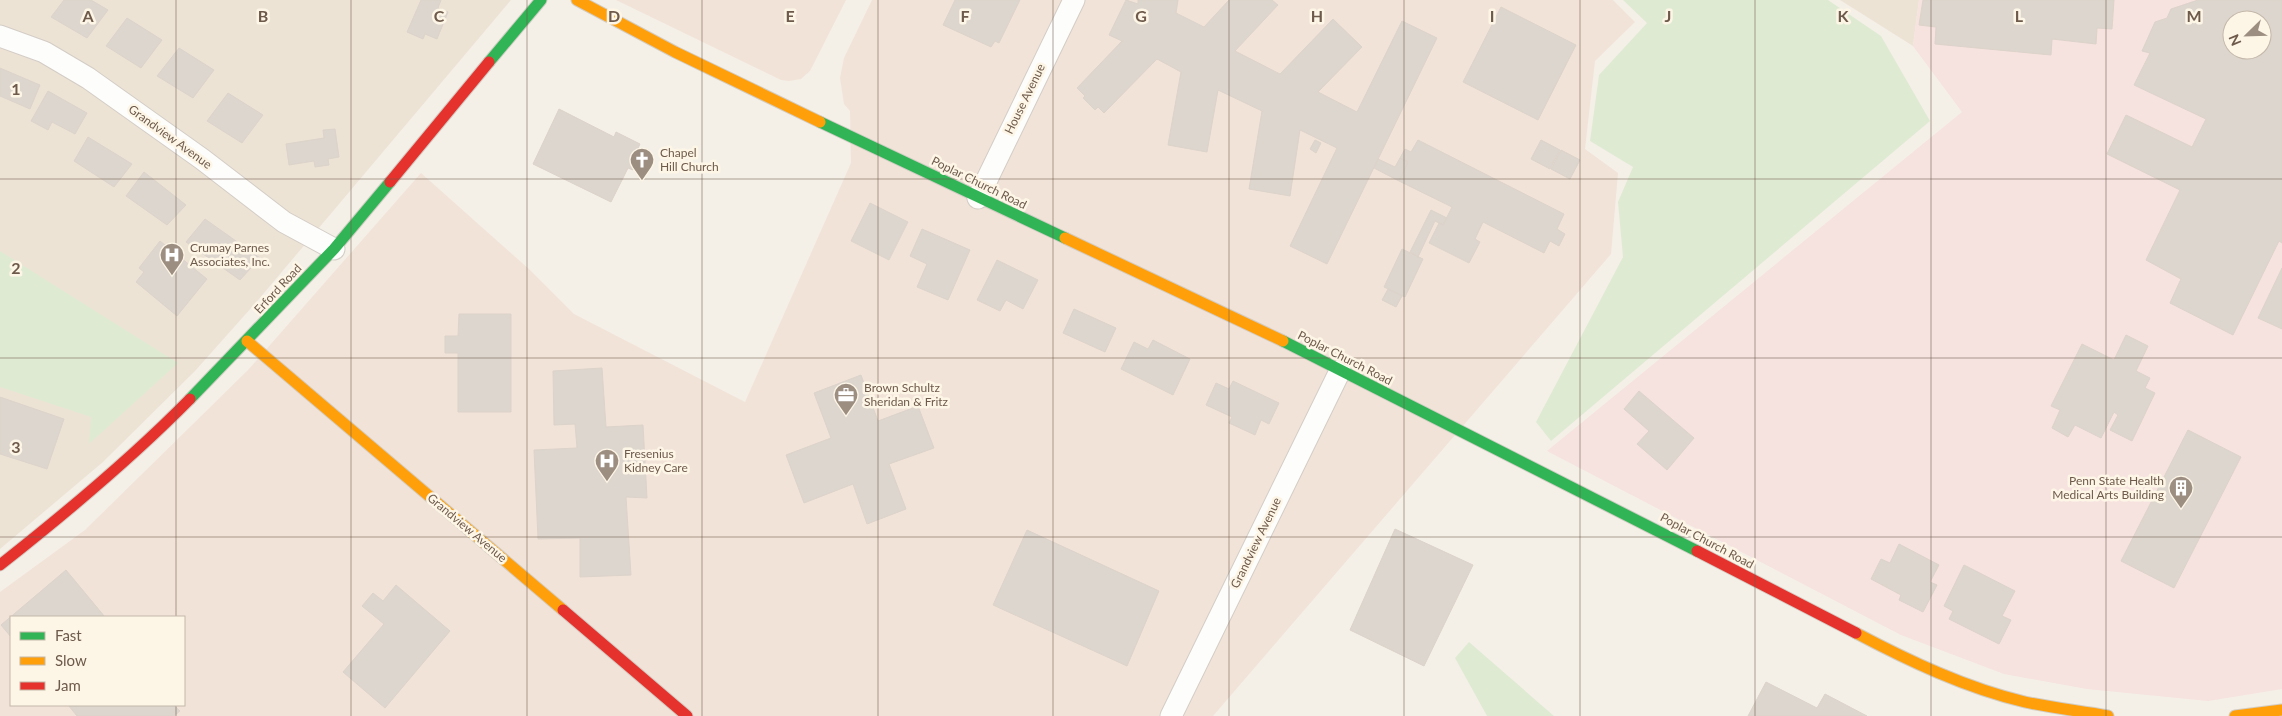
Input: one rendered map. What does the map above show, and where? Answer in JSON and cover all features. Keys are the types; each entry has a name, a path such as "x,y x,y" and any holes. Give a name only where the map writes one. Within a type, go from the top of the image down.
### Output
{"street":[{"name":"Erford Road","path":"0,565 52,524 149,440 247,341 334,249 541,0"},
{"name":"Poplar Church Road","path":"577,0 676,52 978,198 1284,342 1621,511 1876,644 1924,667 1972,686 2025,702 2108,716"},
{"name":"House Avenue","path":"978,198 1074,0"},
{"name":"Grandview Avenue","path":"0,36 44,52 88,78 202,159 284,222 334,249"},
{"name":"Grandview Avenue","path":"247,341 687,716"},
{"name":"Grandview Avenue","path":"1171,716 1340,371"},
{"path":"2235,716 2282,710"}],"shaded area":[{"path":"0,0 511,0 259,299 195,371 103,462 0,549"},
{"path":"616,0 846,0 810,71 801,79 789,81 781,80"},
{"path":"872,0 1613,0 1635,22 1595,61 1585,149 1618,173 1611,254 1213,716 0,716 0,592 85,530 248,370 421,173 530,270 574,314 745,402 851,163 850,111 844,104 840,78 844,58"},
{"path":"1840,0 1919,0 1913,46"},
{"path":"1919,0 2282,0 2282,689 2208,701 2087,689 2004,674 1901,635 1547,451 1962,112 1913,46"}],"green space":[{"path":"1623,0 1828,0 1881,36 1930,121 1551,441 1536,422 1623,257 1618,202 1633,167 1590,141 1599,75 1647,23"},
{"path":"0,251 178,363 89,444 91,417 0,387"},
{"path":"1469,642 1554,716 1487,716 1455,658"}],"building":[{"path":"64,0 91,0 108,10 87,38 51,17"},
{"path":"421,0 441,0 438,8 448,12 437,39 425,34 423,39 407,32"},
{"path":"955,0 1020,0 999,43 995,41 991,47 943,25"},
{"path":"1126,0 1138,4 1138,0 1178,0 1176,13 1204,27 1229,0 1272,0 1278,5 1235,51 1280,74 1333,19 1362,47 1318,92 1357,112 1402,21 1437,38 1327,264 1290,246 1337,148 1300,130 1290,196 1249,189 1262,111 1218,90 1207,152 1168,145 1181,72 1157,59 1104,113 1098,107 1095,110 1083,98 1085,96 1077,88 1122,41 1109,35"},
{"path":"1923,0 2114,0 2112,29 2097,28 2096,44 2052,39 2051,55 1935,44 1936,27 1919,25"},
{"path":"2198,0 2282,0 2282,243 2279,241 2233,335 2170,303 2181,279 2146,260 2180,190 2107,154 2126,115 2192,147 2206,119 2134,85 2150,53 2142,51 2155,22 2167,18 2171,9"},
{"path":"1501,7 1576,45 1538,120 1463,82"},
{"path":"127,18 162,40 141,68 106,46"},
{"path":"179,48 214,70 193,98 157,76"},
{"path":"0,68 40,85 30,109 0,96"},
{"path":"48,91 87,113 75,134 52,122 48,130 31,121"},
{"path":"228,93 263,115 242,143 207,121"},
{"path":"559,109 614,137 616,132 640,144 634,157 638,159 633,170 628,168 611,202 533,164"},
{"path":"335,129 339,157 328,159 329,165 315,167 314,161 289,165 286,144 324,138 323,130"},
{"path":"88,137 132,164 114,187 74,161"},
{"path":"1315,140 1321,143 1316,153 1310,149"},
{"path":"1418,140 1564,214 1557,229 1565,234 1559,246 1550,241 1544,253 1483,222 1475,239 1480,242 1469,263 1429,243 1439,223 1443,225 1452,207 1399,181 1408,162 1400,158 1405,149 1411,152"},
{"path":"1541,140 1560,150 1550,169 1531,159"},
{"path":"1561,150 1580,160 1570,179 1551,169"},
{"path":"1400,158 1408,162 1399,181 1374,168 1378,159 1395,167"},
{"path":"144,172 186,205 167,225 126,196"},
{"path":"870,203 908,222 889,260 851,241"},
{"path":"1431,210 1447,218 1443,225 1435,221 1418,257 1410,252"},
{"path":"205,219 260,258 240,280 186,242"},
{"path":"922,229 970,250 948,300 917,287 927,264 910,256"},
{"name":"Crumay Parnes Associates, Inc.","path":"160,241 207,279 177,316 136,282 144,272 139,268"},
{"path":"1402,249 1423,259 1405,297 1384,287"},
{"path":"997,260 1038,280 1023,309 1006,300 1000,311 977,300"},
{"path":"2282,268 2282,329 2258,318"},
{"path":"1388,289 1402,296 1396,307 1382,300"},
{"path":"1074,309 1116,328 1105,352 1063,333"},
{"path":"459,314 511,314 511,412 458,412 458,353 445,353 445,336 458,336"},
{"path":"2126,335 2148,346 2136,371 2150,378 2145,388 2155,393 2132,441 2110,430 2118,415 2114,412 2101,438 2075,425 2068,437 2052,428 2060,410 2051,406 2082,344 2114,360"},
{"path":"1153,340 1190,359 1173,395 1121,369 1134,342 1148,349"},
{"path":"602,368 606,427 643,425 647,498 626,497 631,575 580,577 580,538 538,539 534,450 577,448 575,424 554,425 553,371"},
{"path":"861,375 878,421 918,406 934,448 889,464 906,509 867,524 853,484 804,503 786,455 831,438 814,393"},
{"path":"1233,381 1279,403 1269,424 1261,420 1255,435 1229,423 1232,417 1206,405 1216,383 1229,389"},
{"path":"1639,391 1694,438 1667,470 1637,444 1649,431 1624,409"},
{"path":"0,397 64,419 47,469 0,454"},
{"name":"Penn State Health Medical Arts Building","path":"2188,430 2241,457 2174,588 2121,561"},
{"path":"1395,529 1473,565 1424,666 1350,630"},
{"path":"1027,530 1159,591 1127,666 993,605"},
{"path":"1899,544 1939,565 1930,582 1937,585 1923,612 1899,600 1901,595 1871,579 1881,559 1890,563"},
{"path":"1964,565 2015,591 2002,616 2011,620 1999,644 1949,619 1953,611 1944,606"},
{"path":"66,570 104,616 12,616"},
{"path":"396,585 450,631 385,708 343,672 384,624 362,606 373,593 383,601"},
{"path":"10,617 10,636 1,625"},
{"path":"1766,682 1817,708 1825,694 1867,716 1748,716"},
{"path":"69,706 175,706 180,711 174,716 77,716"}],"traffic: fast":[{"path":"489,62 541,0"},
{"path":"820,122 1065,238"},
{"path":"190,399 334,249 390,182"},
{"path":"1283,341 1697,551"}],"traffic: slow":[{"path":"577,0 675,52 820,122"},
{"path":"1065,238 1283,341"},
{"path":"247,341 563,610"},
{"path":"1856,633 1896,654 1981,689 2025,702 2108,716"},
{"path":"2235,716 2282,710"}],"traffic: jam":[{"path":"390,182 489,62"},
{"path":"0,565 98,485 190,399"},
{"path":"1697,551 1856,633"},
{"path":"563,610 687,716"}],"place":[{"name":"Chapel Hill Church","path":"642,181"},
{"name":"Crumay Parnes Associates, Inc.","path":"172,276"},
{"name":"Brown Schultz Sheridan & Fritz","path":"846,416"},
{"name":"Fresenius Kidney Care","path":"607,482"},
{"name":"Penn State Health Medical Arts Building","path":"2181,509"}]}
